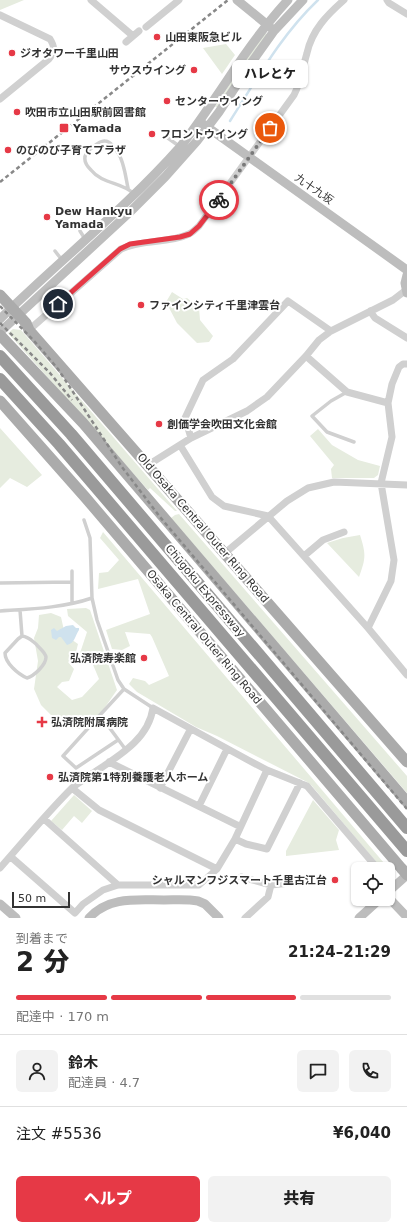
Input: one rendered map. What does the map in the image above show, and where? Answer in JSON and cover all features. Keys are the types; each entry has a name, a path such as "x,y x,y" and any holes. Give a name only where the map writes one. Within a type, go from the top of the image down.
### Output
{"highway":[{"name":"Chūgoku Expressway","path":"0,356 71,434 407,828"},
{"name":"Chūgoku Expressway","path":"0,379 59,444 407,851"}],"main road":[{"path":"237,0 274,31"},
{"path":"15,312 134,195 180,146 200,121 266,24 288,0"},
{"path":"303,0 274,31 219,112 178,162 134,195 62,260 1,328 407,802"},
{"name":"九十九坂","path":"200,121 407,270"},
{"path":"406,292 405,283 407,275"},
{"name":"Old Osaka Central Outer Ring Road","path":"0,295 26,323 29,330 226,553 407,762"},
{"name":"Osaka Central Outer Ring Road","path":"0,401 85,497 405,873"},
{"path":"395,882 405,873"},
{"path":"89,918 96,911 108,904 118,901 131,900 198,901 205,904 219,918"},
{"path":"0,904 16,918"},
{"path":"395,904 407,917"},
{"path":"359,918 372,906"}],"street":[{"path":"91,0 133,36"},
{"path":"146,28 179,0"},
{"path":"29,330 120,249 130,244 180,237 190,234 199,226 294,95 301,82 307,52 312,38 326,16 344,0"},
{"path":"387,0 389,3 407,14"},
{"path":"0,15 50,39 54,46 54,53 49,59 0,99"},
{"path":"126,42 139,31"},
{"path":"148,465 191,438 247,411 267,397 319,340 331,330 393,300 406,292"},
{"path":"191,438 185,418 203,380 233,359 288,301 331,330"},
{"path":"370,311 375,318 407,338"},
{"path":"306,356 347,392 388,403"},
{"path":"368,628 391,581 394,560 381,484 392,437 388,403 392,384 399,367 407,364"},
{"path":"180,445 212,497 224,506 268,516 368,628 407,675"},
{"path":"226,553 286,501 308,488 334,482 407,485"},
{"path":"304,556 323,540 344,532"},
{"path":"0,868 72,788 126,750 143,733 152,715 153,708 190,730 268,770 307,786 372,862"},
{"path":"160,788 190,730"},
{"path":"199,806 227,749"},
{"path":"109,762 240,826"},
{"path":"10,857 75,913 83,904 103,890 118,885 203,884 217,869 234,839 268,770"},
{"path":"234,839 246,844 267,849 300,783"},
{"path":"72,788 99,810 217,869"},
{"path":"44,819 118,885"},
{"path":"241,877 271,885 290,883"},
{"path":"245,918 268,898 271,885"}],"lane":[{"path":"165,136 180,146"},
{"path":"105,140 109,142 120,156 134,195 97,176 85,161 84,157 100,141 105,140"},
{"path":"80,231 85,240"},
{"path":"55,251 62,260"},
{"path":"347,392 331,401 312,416 327,432 354,442"},
{"path":"84,520 90,538 92,598 97,620 118,680 124,689 153,708"},
{"path":"72,571 72,603"},
{"path":"0,584 72,582"},
{"path":"0,611 41,608 92,598"},
{"path":"20,610 22,636"},
{"path":"22,636 28,637 44,652 46,658 44,664 32,676 27,678 22,676 5,658 5,653 22,636"},
{"path":"118,740 76,768 63,756 124,689"},
{"path":"100,715 126,750"}],"shaded area":[{"path":"0,0 24,0 0,10"},
{"path":"265,33 267,34 217,107 215,107 246,59"},
{"path":"226,44 235,55 222,74 203,48"},
{"path":"172,292 183,299 187,298 199,308 200,320 213,336 209,342 197,343 177,323 166,302"},
{"path":"13,329 21,330 177,511 175,511 150,488 148,490 8,333"},
{"path":"0,428 42,475 27,487 10,478 0,488"},
{"path":"318,429 332,445 358,460 380,466 378,475 374,478 332,478 331,469 334,465 310,436"},
{"path":"179,514 407,776 407,793 171,518"},
{"path":"103,532 383,862 376,862 307,782 217,736 196,727 137,692 129,684 133,678 145,681 149,685 169,676 150,634 125,632 130,646 122,650 112,649 106,630 150,614 138,579 98,589 99,573 108,572 119,560 100,538"},
{"path":"360,535 364,556 359,577 327,543"},
{"path":"86,608 90,610 117,690 101,713 81,729 67,727 53,717 41,705 34,689 38,661 34,638 38,628 39,615 51,613 61,617 65,635 78,644 75,656 68,662 74,669 69,681 62,682 57,687 72,700 82,697 99,679 91,660 80,653 87,632 68,616 67,609"},
{"path":"74,795 92,811 82,823 74,816 62,830 51,821"},
{"path":"313,800 339,830 336,840 339,850 286,856 286,851"}],"water":[{"path":"73,625 76,628 79,628 79,630 70,644 67,645 61,637 56,640 52,638 51,630 54,628 57,631 66,626"}],"waterway":[{"path":"230,121 281,43 292,28 318,0"}],"railway":[{"path":"0,182 228,0"},
{"path":"0,306 35,342 58,369 122,467 160,517 407,809"},
{"path":"0,323 50,373 72,400"}],"way so far":[{"path":"219,200 270,128"}],"place":[{"name":"山田東阪急ビル","path":"157,37"},
{"name":"ジオタワー千里山田","path":"12,53"},
{"name":"サウスウイング","path":"194,70"},
{"name":"センターウイング","path":"167,101"},
{"name":"吹田市立山田駅前図書館","path":"17,112"},
{"name":"Yamada","path":"64,128"},
{"name":"ハレとケ","path":"270,128"},
{"name":"フロントウイング","path":"152,134"},
{"name":"のびのび子育てプラザ","path":"8,150"},
{"name":"Dew Hankyu Yamada","path":"47,217"},
{"name":"ファインシティ千里津雲台","path":"141,305"},
{"name":"創価学会吹田文化会館","path":"159,424"},
{"name":"弘済院寿楽館","path":"144,658"},
{"name":"弘済院附属病院","path":"42,722"},
{"name":"弘済院第1特別養護老人ホーム","path":"50,777"},
{"name":"シャルマンフジスマート千里古江台","path":"335,880"}],"route":[{"path":"58,304 120,249 130,244 180,237 190,234 199,226 219,200"}]}
